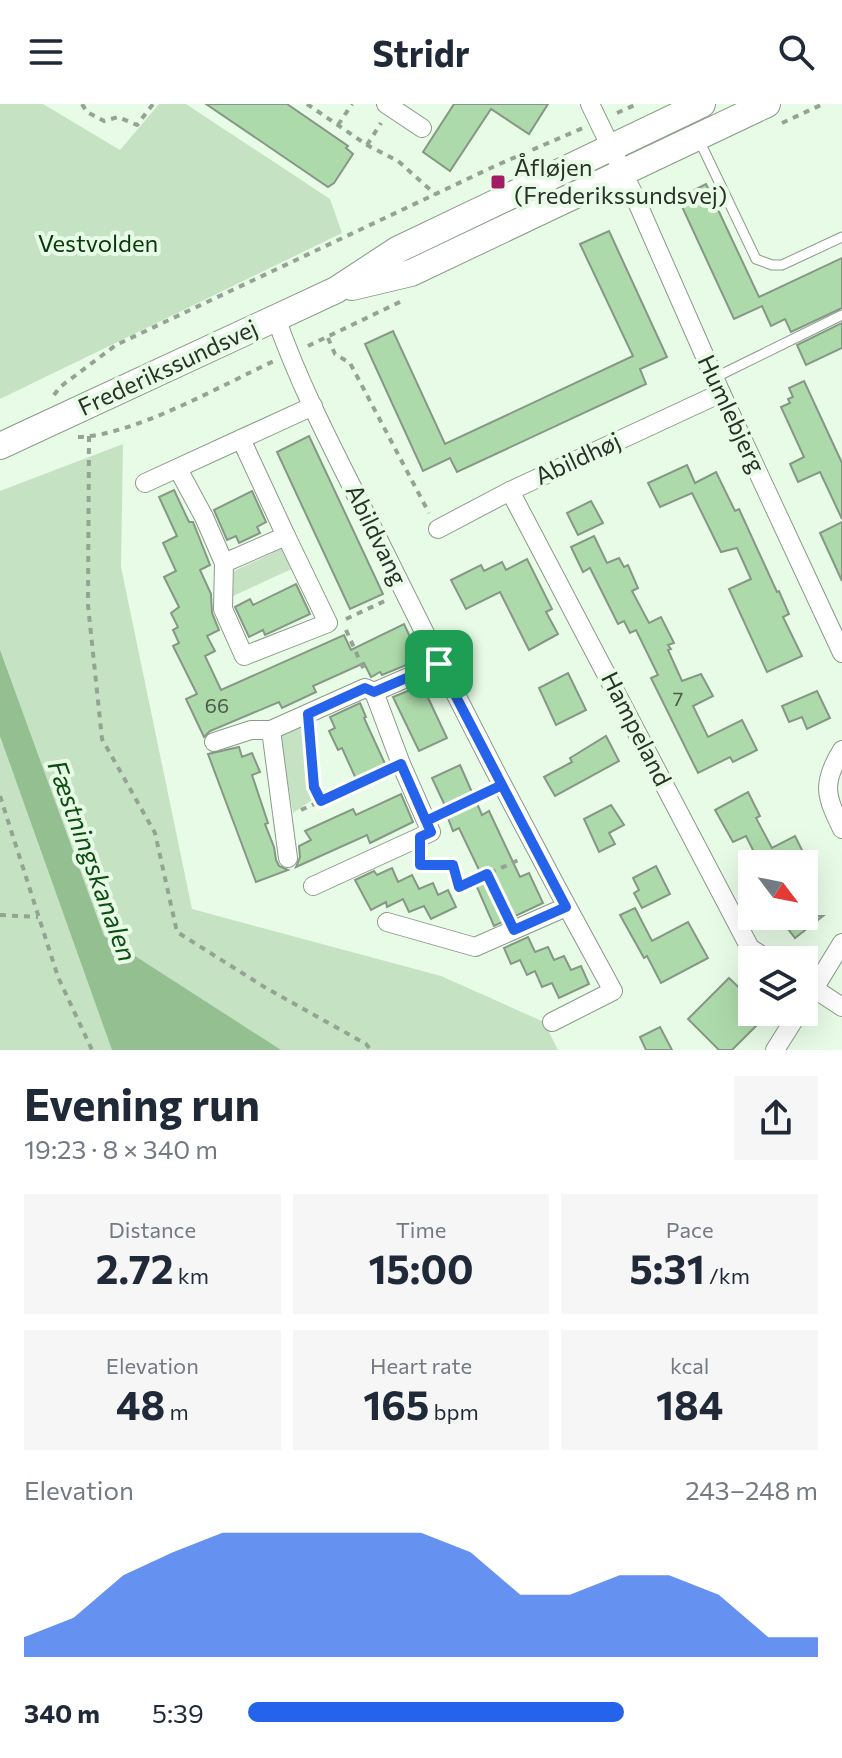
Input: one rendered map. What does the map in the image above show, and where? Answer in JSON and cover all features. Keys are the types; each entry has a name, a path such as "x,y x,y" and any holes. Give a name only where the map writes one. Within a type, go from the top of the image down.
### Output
{"main road":[{"name":"Frederikssundsvej","path":"0,446 336,290 397,250 702,104"},
{"name":"Frederikssundsvej","path":"336,290 411,273 767,104"}],"street":[{"name":"Humlebjerg","path":"590,104 842,653"},
{"path":"388,106 422,128"},
{"name":"Abildvang","path":"276,318 313,406 439,664 613,991 552,1022"},
{"name":"Abildhøj","path":"438,529 717,386"},
{"path":"145,483 313,406"},
{"path":"178,469 224,563 223,609 244,656 328,623 241,439"},
{"name":"Hampeland","path":"510,491 749,946"},
{"path":"224,563 286,536"},
{"path":"374,692 439,664"},
{"path":"214,742 251,730 271,730 365,688 374,692 423,829 313,886"},
{"path":"271,730 288,858"},
{"path":"842,750 831,768 827,798 842,829"},
{"path":"387,922 475,947 566,907"},
{"path":"818,978 842,943"},
{"path":"818,996 842,1007"},
{"path":"775,1050 790,1026"}],"lane":[{"path":"698,137 756,259 782,265 842,237"},
{"path":"717,386 842,315"}],"path":[{"path":"82,104 87,112 104,121 118,117 137,125 153,104"},
{"path":"307,104 367,145 398,161 435,194"},
{"path":"338,125 352,104"},
{"path":"52,397 60,387 116,345 435,194 637,104"},
{"path":"367,145 388,106"},
{"path":"75,437 148,420 406,300"},
{"path":"328,338 335,354 350,363 438,529"},
{"path":"89,436 88,605 102,739 155,833 177,932 371,1050"},
{"path":"348,618 404,592"},
{"path":"341,621 374,692"},
{"path":"308,714 314,787 321,801"},
{"path":"299,812 401,764"},
{"path":"502,785 423,829 420,865 453,865 459,887 537,852"},
{"path":"0,796 58,977 92,1050"},
{"path":"487,874 514,930"},
{"path":"0,915 39,917"}],"green space":[{"name":"Vestvolden","path":"0,104 43,104 120,150 159,104 186,104 330,199 342,233 0,399"},
{"path":"123,444 121,567 192,909 441,976 544,1022 558,1050 0,1050 0,491"},
{"path":"286,547 296,567 233,596 234,571"},
{"path":"305,723 306,784 315,798 293,813 280,736"}],"shaded area":[{"path":"0,650 104,936 281,1050 112,1050 0,736"}],"building":[{"path":"206,104 287,104 348,146 346,148 353,154 328,187"},
{"path":"454,104 548,104 529,134 491,109 450,171 423,152"},
{"path":"706,184 759,297 842,258 842,308 791,332 785,319 771,326 762,306 734,319 678,198"},
{"path":"609,231 667,357 640,369 646,384 457,472 450,458 423,471 365,344 393,331 445,444 633,356 580,244"},
{"path":"842,323 842,348 806,365 797,345"},
{"path":"804,381 842,463 842,519 820,472 798,482 790,464 804,457 781,407 790,403 788,399 793,397 789,388"},
{"path":"309,436 383,594 350,609 277,452"},
{"path":"687,465 695,483 716,472 735,511 739,509 789,614 783,617 802,656 767,672 729,589 751,579 737,548 721,552 692,493 660,507 648,483"},
{"path":"174,490 189,522 193,522 210,565 200,570 211,594 212,613 219,630 207,636 215,651 205,656 221,690 344,635 351,650 404,624 418,654 409,658 411,663 371,677 364,663 313,686 316,692 282,708 279,702 210,731 204,737 186,699 197,694 173,646 179,643 173,630 178,627 171,613 179,607 164,577 176,571 163,543 177,536 159,497"},
{"path":"252,491 266,522 257,527 260,533 239,543 236,536 227,540 214,510"},
{"path":"591,501 603,523 578,535 567,513"},
{"path":"842,522 842,581 820,533"},
{"path":"594,536 607,563 619,558 624,567 628,565 638,588 632,591 649,623 661,617 674,643 668,645 671,649 668,650 682,681 701,674 713,696 693,706 708,737 742,720 757,750 733,762 730,757 698,773 651,678 658,675 636,630 630,633 624,621 618,624 590,568 583,572 571,547"},
{"path":"527,559 552,609 546,612 558,634 529,650 500,592 466,609 451,580 481,565 484,571 502,562 506,570"},
{"path":"296,584 310,614 265,635 263,630 249,637 235,607 250,599 253,605"},
{"path":"568,673 586,710 556,725 539,688"},
{"path":"422,685 447,738 419,751 393,697"},
{"path":"817,691 830,718 807,729 802,717 789,722 782,706"},
{"path":"360,703 386,766 356,779 342,748 338,750 329,731 335,728 330,717"},
{"path":"606,736 619,761 555,796 544,777 572,762 570,758"},
{"path":"239,747 242,757 252,753 260,772 252,775 268,823 265,824 279,866 288,870 256,882 208,754"},
{"path":"460,765 482,815 489,811 520,877 529,873 543,903 494,926 473,878 481,874 459,828 453,831 432,778"},
{"path":"748,792 760,816 756,818 772,848 795,836 802,850 753,850 746,836 733,842 715,810"},
{"path":"401,794 413,822 370,843 367,835 296,867 300,857 299,846 311,840 305,831 353,809 356,815"},
{"path":"611,805 624,825 609,833 615,844 599,852 584,819"},
{"path":"656,866 670,894 642,908 634,893 639,890 633,878"},
{"path":"392,868 398,882 412,875 419,889 433,883 438,895 448,890 456,907 431,919 424,906 409,912 403,899 387,907 386,902 371,910 355,880 374,871 377,875"},
{"path":"635,908 652,941 688,922 708,958 661,983 620,915"},
{"path":"789,930 805,930 795,938"},
{"path":"528,937 535,952 548,947 554,960 564,956 571,970 581,966 589,984 559,998 552,983 542,987 535,971 527,975 520,960 511,964 504,948"},
{"path":"729,978 738,987 738,1026 756,1026 732,1050 719,1050 688,1019"},
{"path":"660,1027 672,1050 646,1050 640,1037"}],"place":[{"name":"Åfløjen (Frederikssundsvej)","path":"498,182"}],"route":[{"path":"439,664 374,692 365,688 308,714 314,787 321,801 401,764 426,821 502,785 566,907 514,930 487,874 459,887 453,865 420,865 420,837 431,832 426,821 502,785 439,664"}],"water label":[{"name":"Fæstningskanalen","path":"92,861"}]}
